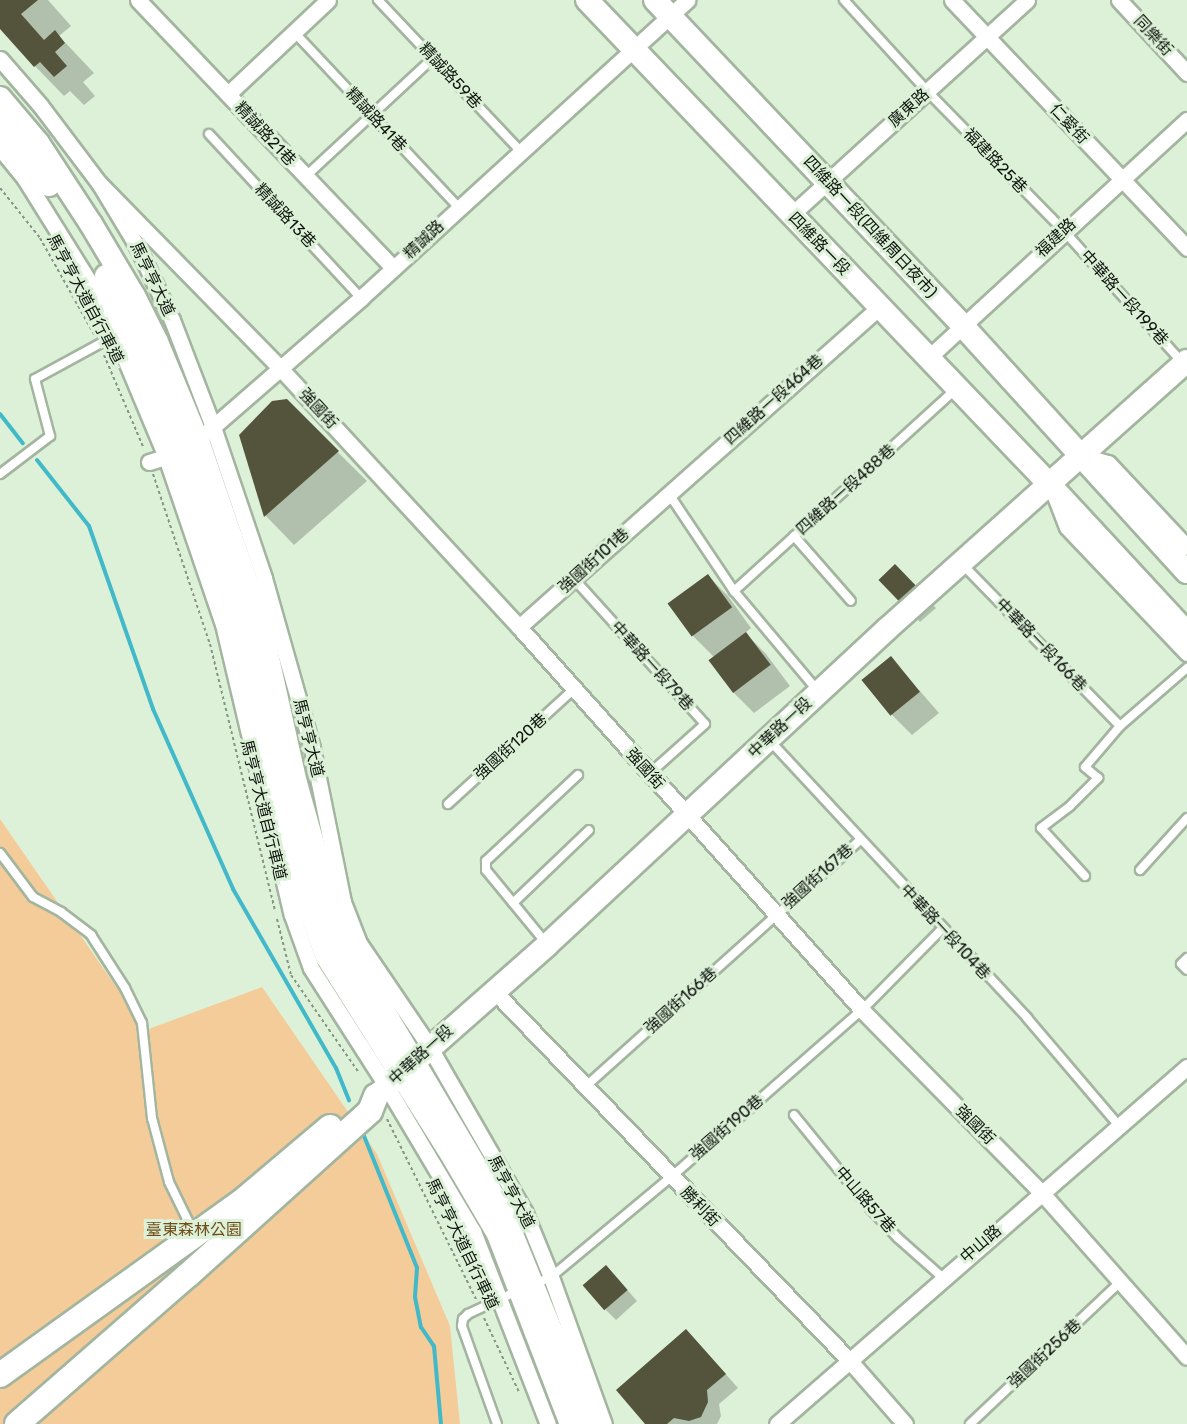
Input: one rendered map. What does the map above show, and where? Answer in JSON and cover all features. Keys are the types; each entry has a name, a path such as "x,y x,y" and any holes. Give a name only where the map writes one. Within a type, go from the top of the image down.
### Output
{"main road":[{"path":"0,1375 194,1233 246,1198 359,1101 401,1073"},
{"path":"17,1424 370,1112 401,1073"}],"street":[{"name":"精誠路21巷","path":"138,0 393,268"},
{"path":"228,94 328,0"},
{"name":"四維路一段","path":"587,0 1051,486 1178,608 1187,633"},
{"name":"精誠路","path":"149,462 190,444 281,369 634,48 663,8 687,0"},
{"name":"仁愛街","path":"952,0 1187,248"},
{"name":"廣東路","path":"791,215 1027,0"},
{"name":"同樂街","path":"1119,0 1187,73"},
{"name":"四維路一段(四維周日夜市)","path":"663,8 1083,456"},
{"name":"馬亨亨大道","path":"0,59 63,135 99,183 136,246 164,304 190,444 249,618 297,783 327,957 401,1073 498,1234 526,1288 589,1424"},
{"name":"馬亨亨大道","path":"0,98 100,299 130,327 190,444"},
{"name":"福建路","path":"928,358 1121,178 1187,120"},
{"name":"馬亨亨大道","path":"0,123 32,162 91,224 130,327 190,444 249,618 319,909 358,943 401,1073 525,1213 526,1288 548,1424"},
{"path":"32,162 63,135"},
{"name":"馬亨亨大道","path":"0,148 32,162"},
{"name":"強國街","path":"99,183 281,369 519,627 862,1010 1041,1192 1119,1283 1187,1357"},
{"path":"130,327 164,304"},
{"name":"四維路一段464巷","path":"669,494 879,307"},
{"name":"中華路一段","path":"401,1073 547,945 819,692 1186,363"},
{"path":"1083,456 1108,464 1187,547"},
{"path":"1083,456 1187,572"},
{"name":"四維路一段","path":"1051,486 1067,527 1187,653"},
{"name":"強國街101巷","path":"519,627 669,494"},
{"name":"勝利街","path":"494,991 849,1360 905,1424"},
{"name":"中山路","path":"777,1424 1187,1067"},
{"name":"馬亨亨大道","path":"526,1288 571,1424"},
{"name":"馬亨亨大道","path":"526,1288 604,1424"}],"lane":[{"name":"精誠路59巷","path":"378,0 521,152"},
{"name":"福建路25巷","path":"844,0 927,91 1064,231"},
{"name":"精誠路41巷","path":"294,32 459,208"},
{"path":"305,177 433,58"},
{"name":"精誠路13巷","path":"209,134 361,298"},
{"name":"中華路一段199巷","path":"1064,231 1186,363"},
{"path":"0,474 50,436 35,379 130,327"},
{"name":"四維路一段488巷","path":"735,591 957,388"},
{"path":"669,494 735,591 819,692"},
{"path":"795,536 851,601"},
{"name":"中華路一段166巷","path":"962,563 1120,726"},
{"name":"中華路一段79巷","path":"573,579 705,724 649,774"},
{"path":"1085,876 1041,828 1070,806 1098,778 1085,767 1120,726 1187,668"},
{"name":"強國街120巷","path":"448,804 574,689"},
{"name":"中華路一段104巷","path":"768,739 1027,1018 1120,1127"},
{"path":"547,945 486,870 486,861 578,775"},
{"path":"1140,870 1187,818"},
{"path":"513,903 589,830"},
{"name":"強國街167巷","path":"776,915 860,840"},
{"path":"0,853 33,897 61,912 91,935 125,988 142,1023 152,1118 169,1182 194,1233"},
{"name":"強國街166巷","path":"586,1086 776,915"},
{"name":"強國街190巷","path":"480,1308 526,1288 671,1177 862,1010 942,929"},
{"path":"1187,958 1181,964 1187,970"},
{"name":"中山路57巷","path":"795,1116 869,1207 898,1238 943,1278"},
{"name":"強國街256巷","path":"970,1424 1119,1283"},
{"path":"480,1308 468,1314 462,1326 497,1424"}],"path":[{"name":"馬亨亨大道自行車道","path":"0,188 40,238 99,343 149,462 210,644 291,975 401,1073 480,1308 524,1402"}],"green space":[{"name":"臺東森林公園","path":"0,819 146,1030 262,987 377,1154 450,1326 460,1424 0,1424"}],"building":[{"path":"0,0 38,0 21,14 44,40 55,30 65,43 55,52 67,66 54,77 40,62 34,67 0,29"},
{"path":"287,399 339,451 264,517 239,435 272,401"},
{"path":"895,564 917,587 901,603 878,580"},
{"path":"708,574 732,607 692,637 668,603"},
{"path":"746,632 771,665 733,693 708,660"},
{"path":"891,656 920,692 890,716 861,680"},
{"path":"606,1265 628,1290 604,1310 583,1285"},
{"path":"686,1329 726,1374 707,1390 708,1402 701,1417 689,1421 674,1418 667,1424 645,1424 616,1390"}],"waterway":[{"path":"0,414 23,443"},
{"path":"37,460 89,526 153,709 233,889 336,1068 349,1100"},
{"path":"362,1131 417,1268 415,1297 421,1327 434,1346 441,1424"}]}
